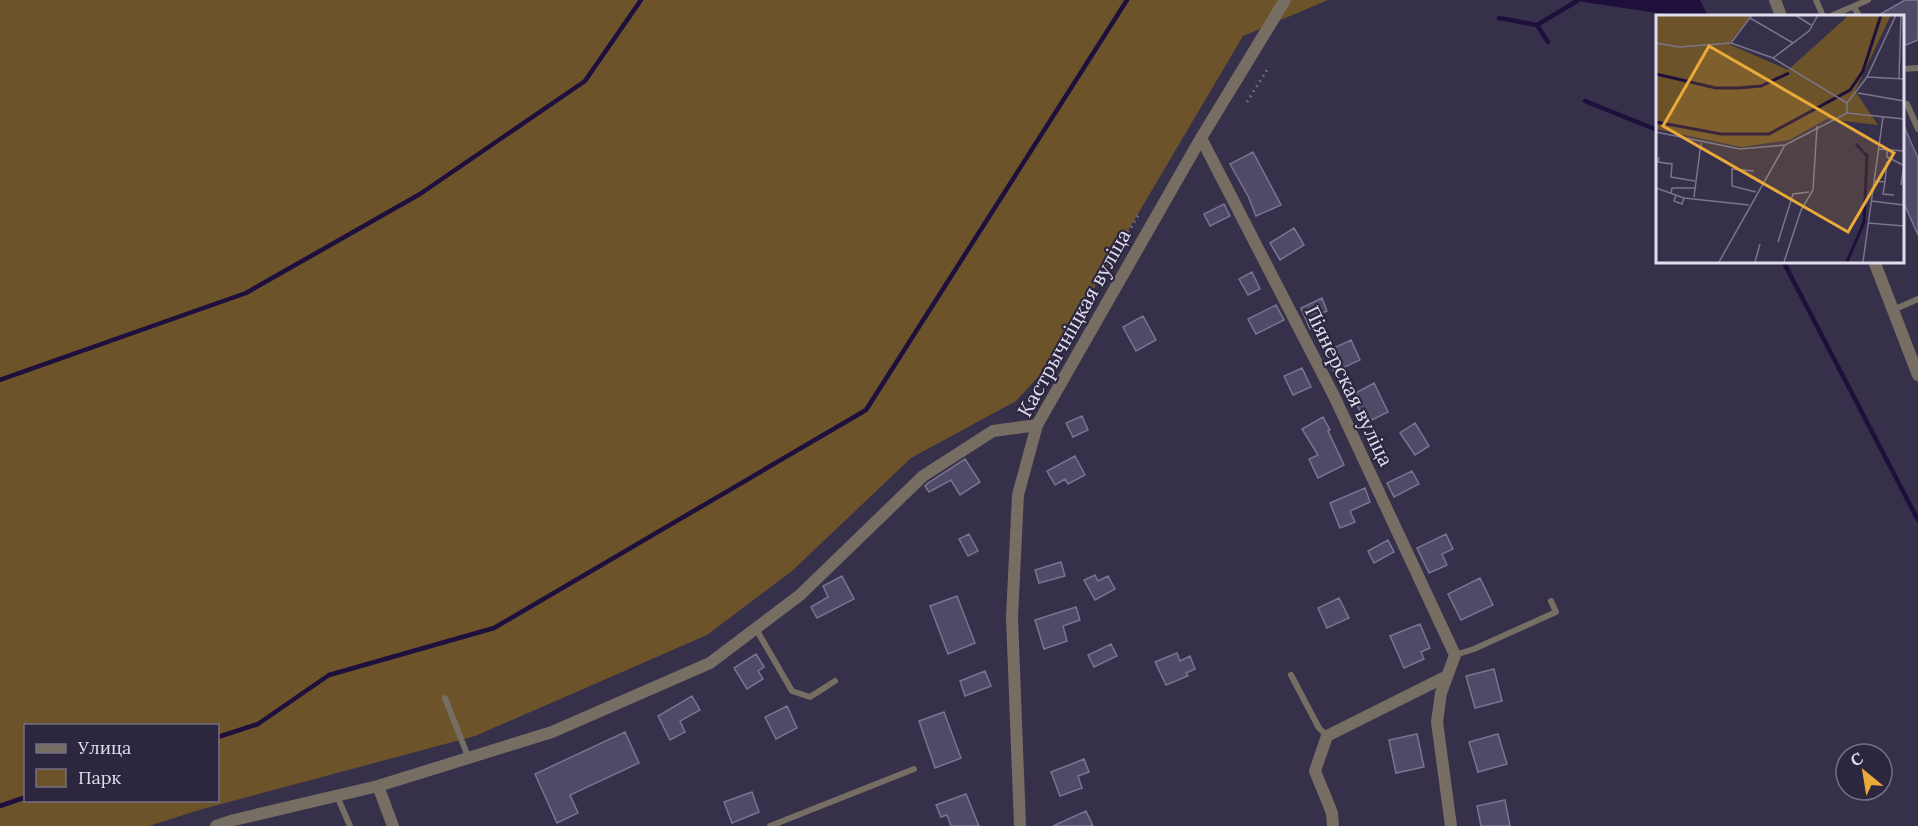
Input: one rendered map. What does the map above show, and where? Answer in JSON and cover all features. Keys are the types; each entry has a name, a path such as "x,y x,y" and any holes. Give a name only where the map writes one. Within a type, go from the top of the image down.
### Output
{"street":[{"name":"Кастрычніцкая вуліца","path":"1020,826 1012,606 1018,495 1037,425 1201,138 1285,0"},
{"path":"1775,0 1782,15"},
{"name":"Піянерская вуліца","path":"1201,138 1335,398 1455,655"},
{"path":"1874,262 1918,375"},
{"path":"216,826 236,823 378,786 470,759 585,719 710,663 800,595 923,476 993,430 1037,425"},
{"path":"1451,826 1437,722 1441,693 1455,655"},
{"path":"1333,826 1332,813 1315,771 1327,736 1447,676"},
{"path":"378,786 393,826"}],"lane":[{"path":"1816,0 1823,15"},
{"path":"1834,15 1868,0"},
{"path":"1854,7 1858,15"},
{"path":"1903,69 1918,68"},
{"path":"1907,104 1918,129"},
{"path":"1893,310 1918,299"},
{"path":"1455,655 1474,649 1556,612 1551,601"},
{"path":"756,629 792,691 810,698 835,681"},
{"path":"1291,675 1319,728 1327,736"},
{"path":"445,698 470,759"},
{"path":"770,826 914,769"},
{"path":"337,795 350,826"}],"path":[{"path":"1247,102 1267,69"},
{"path":"1122,243 1140,212"}],"green space":[{"path":"0,0 1328,0 1243,36 1048,366 1016,401 911,458 792,571 707,635 475,736 199,810 149,826 0,826"}],"shaded area":[{"path":"1700,0 1708,15 1670,15 1577,1"}],"building":[{"path":"1905,0 1918,0 1918,40 1906,45 1903,38 1903,15 1879,15"},
{"path":"1903,124 1918,158 1918,235 1903,201"},
{"path":"1253,152 1281,205 1256,216 1230,164"},
{"path":"1224,204 1230,216 1210,226 1204,214"},
{"path":"1294,228 1304,245 1280,260 1270,243"},
{"path":"1252,272 1260,289 1248,295 1239,279"},
{"path":"1322,298 1327,311 1320,314 1324,323 1310,329 1301,308"},
{"path":"1276,305 1284,320 1256,334 1248,319"},
{"path":"1143,316 1156,340 1136,351 1123,327"},
{"path":"1351,340 1360,360 1334,372 1325,352"},
{"path":"1302,368 1311,387 1293,395 1284,376"},
{"path":"1374,383 1388,412 1366,423 1352,395"},
{"path":"1082,416 1088,430 1073,437 1066,423"},
{"path":"1323,417 1344,465 1318,478 1309,459 1318,455 1302,429"},
{"path":"1415,423 1429,446 1415,455 1400,433"},
{"path":"1075,456 1085,475 1068,484 1065,479 1055,485 1047,471"},
{"path":"965,459 980,482 960,495 951,480 929,492 925,486 928,483"},
{"path":"1412,471 1419,484 1394,497 1387,483"},
{"path":"1365,488 1370,502 1350,511 1355,522 1340,528 1330,503"},
{"path":"969,534 978,551 968,556 959,539"},
{"path":"1446,534 1453,549 1442,554 1447,565 1429,573 1417,548"},
{"path":"1388,540 1394,552 1374,563 1368,551"},
{"path":"1061,562 1065,576 1039,583 1035,570"},
{"path":"1095,575 1098,581 1108,576 1115,589 1095,600 1084,580"},
{"path":"842,576 854,599 817,618 811,607 828,597 823,586"},
{"path":"1480,578 1493,605 1461,620 1448,594"},
{"path":"957,596 975,643 948,654 930,606"},
{"path":"1339,598 1349,618 1327,628 1318,608"},
{"path":"1076,607 1080,620 1063,626 1067,641 1044,649 1035,620"},
{"path":"1420,624 1430,648 1421,652 1424,659 1404,668 1390,636"},
{"path":"1111,644 1117,656 1094,667 1088,655"},
{"path":"1177,653 1180,661 1190,656 1195,669 1186,673 1188,676 1166,685 1155,662"},
{"path":"756,654 764,667 758,671 763,679 747,689 734,668"},
{"path":"1494,669 1502,701 1475,708 1466,676"},
{"path":"985,671 991,686 965,696 960,681"},
{"path":"692,696 700,710 680,721 685,732 670,740 658,716"},
{"path":"787,706 797,728 776,739 765,717"},
{"path":"944,712 961,758 935,768 919,721"},
{"path":"625,732 639,763 570,795 578,813 557,823 535,774"},
{"path":"1417,734 1424,767 1396,773 1389,740"},
{"path":"1498,734 1507,764 1478,772 1469,742"},
{"path":"1084,759 1089,772 1078,776 1082,788 1060,796 1051,772"},
{"path":"752,792 759,812 732,823 724,802"},
{"path":"966,794 979,826 951,826 947,815 941,817 936,805"},
{"path":"1505,800 1510,826 1481,826 1477,806"},
{"path":"1086,811 1093,826 1053,826"}],"waterway":[{"path":"0,380 246,293 420,194 585,81 641,0"},
{"path":"219,737 258,724 329,675 494,628 866,410 1127,0"},
{"path":"1499,18 1537,25 1577,1"},
{"path":"1537,25 1548,42"},
{"path":"1585,101 1656,130"},
{"path":"1784,262 1918,520"},
{"path":"0,806 24,798"}]}
